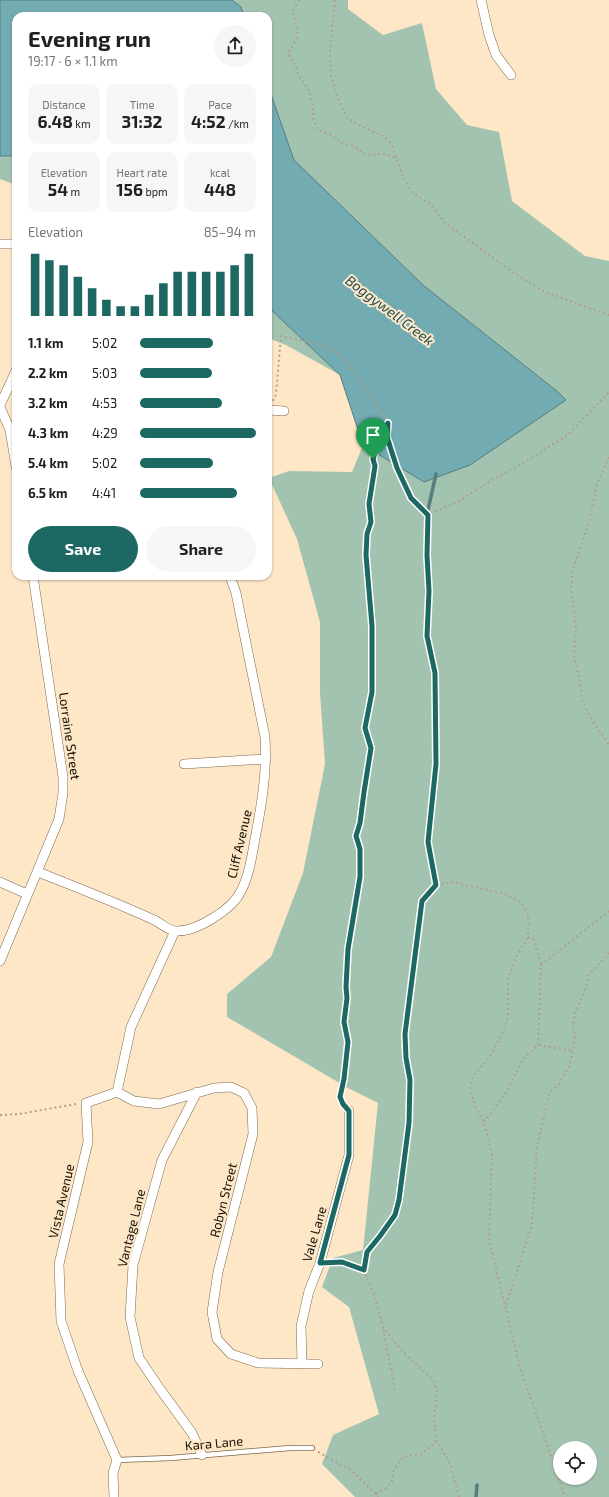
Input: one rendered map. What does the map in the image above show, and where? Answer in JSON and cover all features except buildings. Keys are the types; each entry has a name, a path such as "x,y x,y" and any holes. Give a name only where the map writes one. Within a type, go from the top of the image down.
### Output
{"street":[{"path":"482,0 489,35 496,55 511,75"},
{"path":"0,244 12,244"},
{"path":"12,380 0,406 10,430 12,442"},
{"path":"272,408 284,411"},
{"name":"Lorraine Street","path":"0,961 59,819 63,793 63,777 34,580"},
{"name":"Cliff Avenue","path":"175,932 186,930 216,916 231,905 241,892 252,854 263,797 266,759 265,737 236,593 231,580"},
{"path":"184,764 266,759"},
{"path":"38,872 154,920 175,932 131,1027 117,1092 86,1103"},
{"path":"0,882 28,894"},
{"name":"Robyn Street","path":"117,1092 134,1101 159,1104 214,1088 231,1087 244,1093 252,1108 253,1134 218,1272 212,1312 217,1338 231,1354 258,1363 318,1364"},
{"name":"Vantage Lane","path":"197,1092 162,1160 133,1265 130,1317 139,1358 192,1434 202,1455"},
{"name":"Vista Avenue","path":"86,1103 88,1142 59,1264 61,1321 78,1370 117,1460"},
{"name":"Vale Lane","path":"302,1363 301,1326 309,1292 320,1263 349,1155 349,1111"},
{"path":"114,1497 113,1473 117,1460"}],"lane":[{"name":"Kara Lane","path":"117,1460 171,1458 290,1448 312,1448"}],"path":[{"path":"299,0 292,12 298,30 296,40 288,54 296,66 298,75 309,90 314,118 318,130 331,135 342,143 354,146 366,154 386,154 395,158"},
{"path":"335,0 330,53 331,76 338,99 347,118 383,136 391,144 403,177 413,193 430,204 445,223 520,277 545,292 609,315"},
{"path":"272,401 276,394 281,336 322,345 338,354 346,361 388,423 387,437 397,468 411,498 428,515 427,555 429,591 427,636 435,673 436,764 428,842 436,885"},
{"path":"428,515 458,502 569,434 609,392"},
{"path":"349,1111 343,1104 340,1097 344,1079 348,1042 344,1022 347,998 346,987 348,949 360,877 360,849 356,836 360,823 371,748 365,728 372,685 372,626 366,555 367,534 371,522 369,504 375,466 373,459 388,423"},
{"path":"609,457 597,484 589,523 573,570 571,587 576,625 574,657 580,682 582,700 590,717 609,745"},
{"path":"395,1389 383,1328 375,1297 364,1270 367,1252 395,1215 399,1200 409,1123 410,1080 406,1058 405,1034 422,901 436,885 453,882 505,894 518,901 524,907 528,915 529,925 527,936 516,957 508,980 508,1018 502,1035 488,1059 473,1076 470,1088 476,1108 484,1122 492,1154 489,1240 520,1367 565,1497"},
{"path":"541,965 609,911"},
{"path":"484,1122 507,1091 523,1059 538,1045 541,965 534,940 527,936"},
{"path":"505,1306 532,1225 537,1147 549,1093 559,1084 569,1066 573,1051 573,1026 576,1013 586,988 588,976 609,953"},
{"path":"538,1045 573,1051"},
{"path":"0,1115 19,1114 86,1103"},
{"path":"320,1263 342,1262 364,1270"},
{"path":"383,1328 404,1353 434,1381 437,1390 434,1420 437,1441 451,1467 459,1497"},
{"path":"376,1494 386,1488 392,1481 394,1470 401,1459 409,1455 420,1455 437,1441"},
{"path":"312,1448 351,1470 378,1497"}],"green space":[{"path":"96,0 348,0 348,9 383,35 422,23 436,89 467,125 499,132 512,201 585,256 609,261 609,1497 355,1497 322,1464 333,1435 379,1414 349,1307 322,1287 333,1258 363,1250 378,1103 348,1088 227,1017 227,994 271,957 303,873 325,764 320,692 320,622 297,539 272,485 272,477 289,471 352,472 363,445 340,375 286,345 272,340 272,12 111,12"},
{"path":"0,156 12,156 12,184 0,179"}],"water":[{"path":"0,0 232,0 241,7 243,12 12,12 12,156 0,156"},
{"path":"272,97 294,160 423,285 558,392 566,400 470,465 424,482 363,445 340,375 272,311"}],"waterway":[{"name":"Boggywell Creek","path":"428,510 436,474"},
{"name":"Boggywell Creek","path":"476,1497 477,1485"}],"route":[{"path":"388,423 387,437 397,468 411,498 428,515 427,555 429,591 427,636 435,673 436,764 428,842 436,885 422,901 405,1034 406,1058 410,1080 409,1123 399,1200 395,1215 367,1252 364,1270 342,1262 320,1263 349,1155 349,1111 343,1104 340,1097 344,1079 348,1042 344,1022 347,998 346,987 348,949 360,877 360,849 356,836 360,823 371,748 365,728 372,692 372,626 366,555 367,534 371,522 369,504 375,466 373,459 382,434 388,423"}]}
